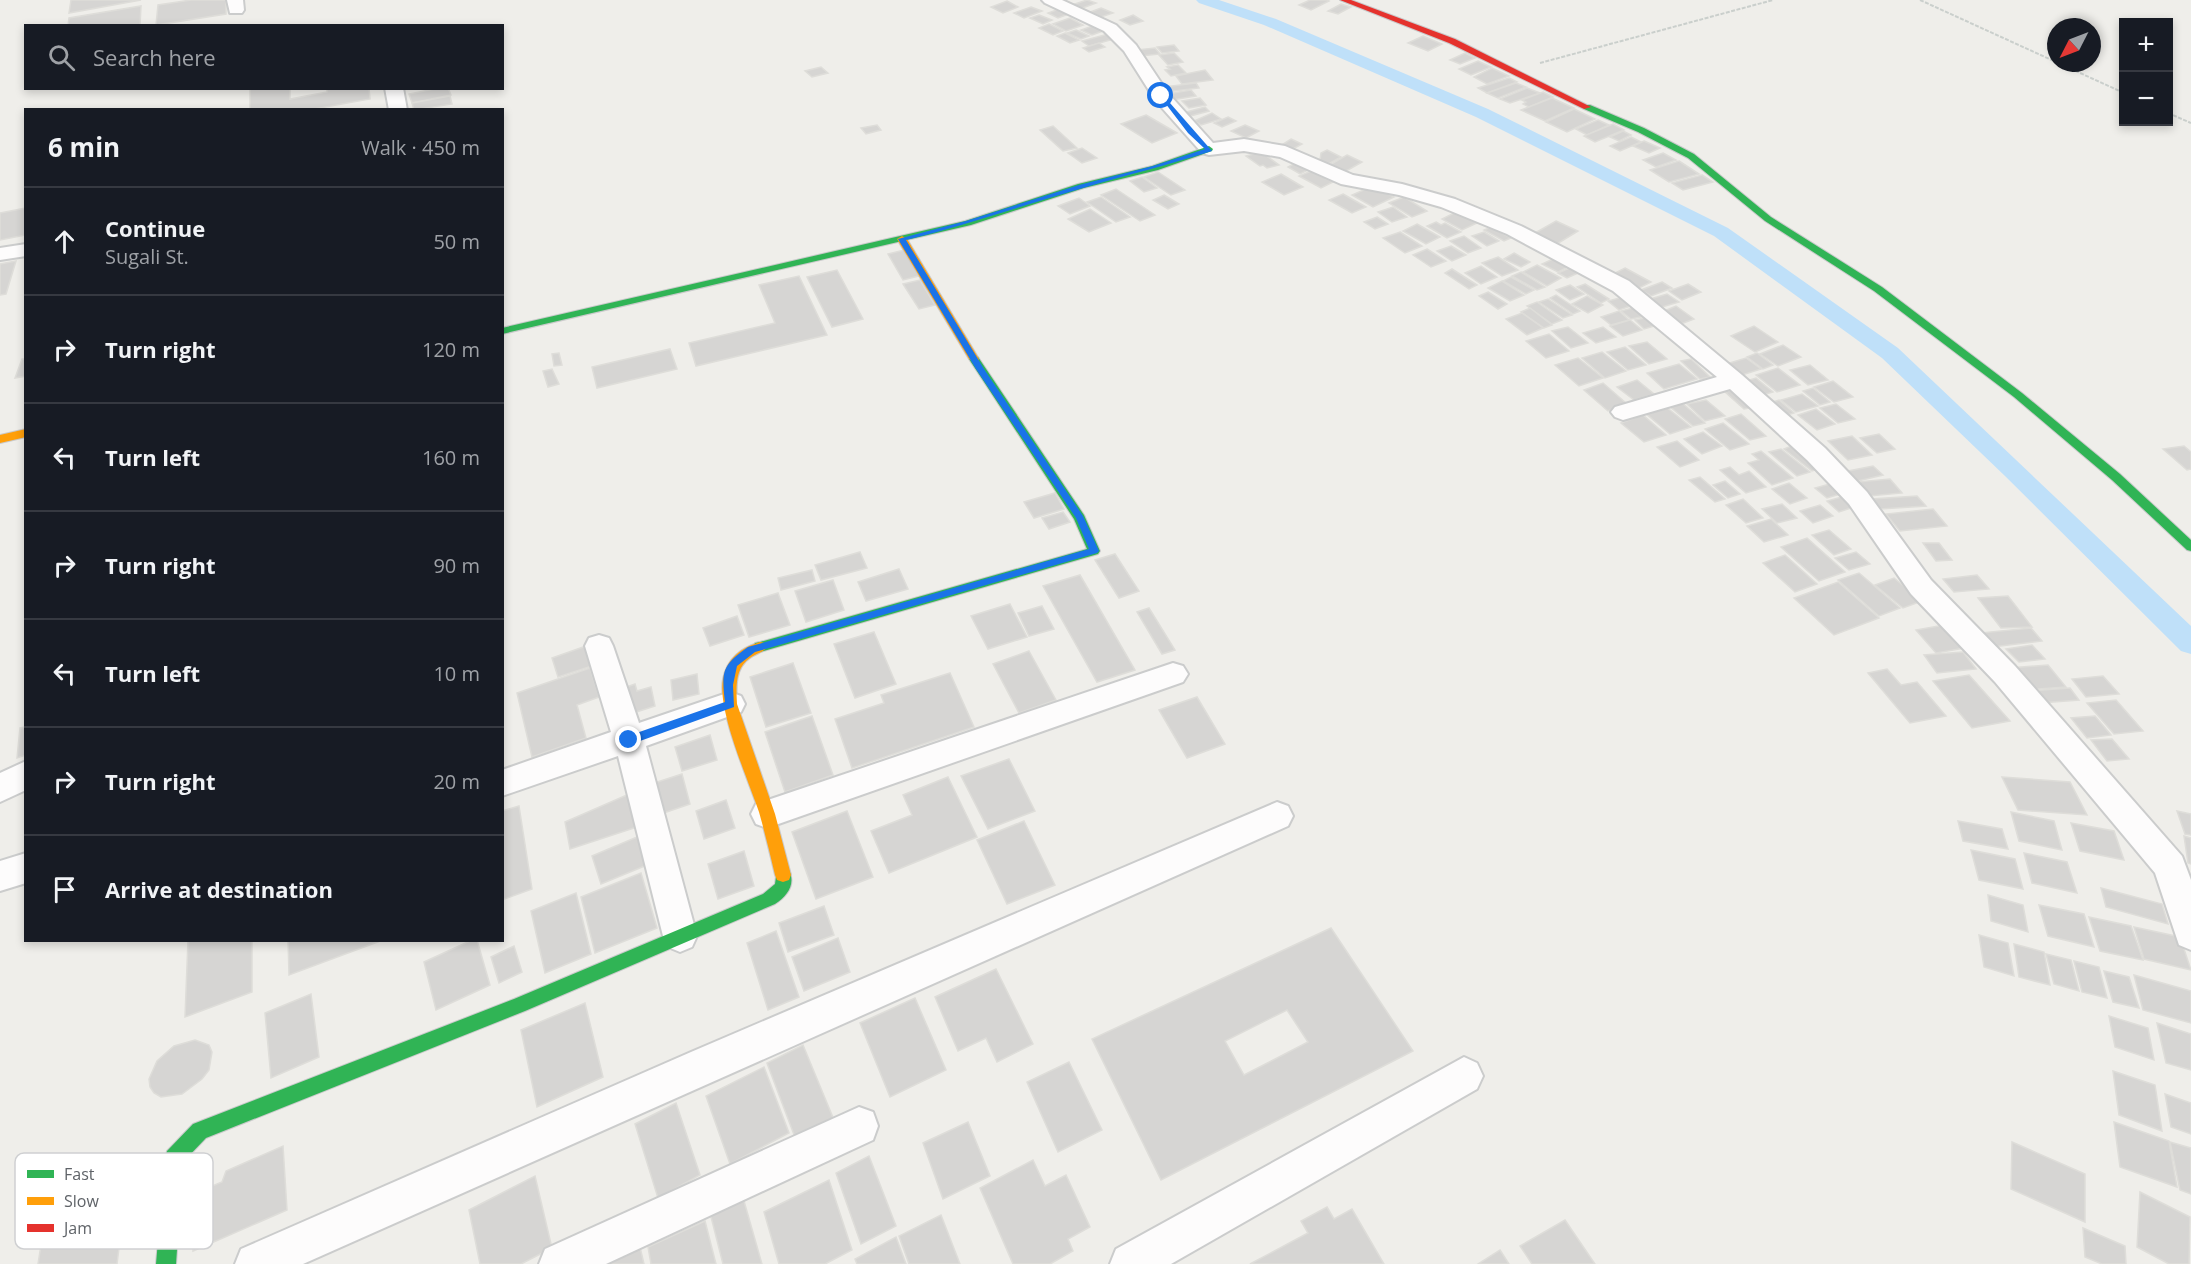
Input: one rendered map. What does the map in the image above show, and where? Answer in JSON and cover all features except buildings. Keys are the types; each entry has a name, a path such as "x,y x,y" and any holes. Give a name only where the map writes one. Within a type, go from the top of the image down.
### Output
{"street":[{"path":"1050,0 1110,28 1130,48 1138,65 1168,105 1209,149"},
{"path":"1344,0 1452,41 1691,156 1714,178 1768,219 1878,289 2018,395 2116,477 2191,547"},
{"path":"394,90 398,108"},
{"path":"504,331 968,223 1082,186 1155,168 1209,149 1244,145 1285,152 1348,180 1402,190 1448,203 1514,230 1621,286 1734,380 1816,454 1858,498 1921,587 2005,674 2170,866 2191,934"},
{"path":"179,1153 200,1131 519,1005 769,899 780,892 785,881 767,814 730,704 728,685 732,664 752,649 1094,551 1080,518 980,369 902,239"},
{"path":"0,254 24,249"},
{"path":"1623,412 1734,380"},
{"path":"0,439 24,433"},
{"path":"599,646 629,740 680,936"},
{"path":"767,814 1173,674"},
{"path":"504,782 730,704"},
{"path":"0,789 24,775"},
{"path":"256,1264 704,1065 1277,816"},
{"path":"0,876 24,869"},
{"path":"1131,1264 1464,1076"},
{"path":"560,1264 859,1126"},
{"path":"166,1264 167,1249"}],"path":[{"path":"1511,71 1773,0"},
{"path":"1920,0 2119,91"},
{"path":"2173,115 2191,123"}],"waterway":[{"path":"1204,0 1270,22 1482,113 1721,232 1890,353 2191,643"}],"traffic: fast":[{"path":"1587,107 1641,130 1691,156 1768,219 1878,289 2018,395 2116,477 2191,547"},
{"path":"504,331 968,223 1081,186 1155,168 1209,149"},
{"path":"760,647 1094,551 1080,518 974,359"},
{"path":"179,1153 200,1131 519,1005 769,899 783,886 783,875"},
{"path":"166,1264 167,1249"}],"traffic: slow":[{"path":"902,239 974,359"},
{"path":"0,439 24,433"},
{"path":"760,647 743,655 733,668 729,685 730,704 767,814 783,875"}],"traffic: jam":[{"path":"1344,0 1452,41 1587,107"}],"route":[{"path":"629,740 730,704 728,685 732,664 752,649 1094,551 1080,518 980,369 902,239 968,223 1082,186 1155,168 1209,149 1161,96"}]}
